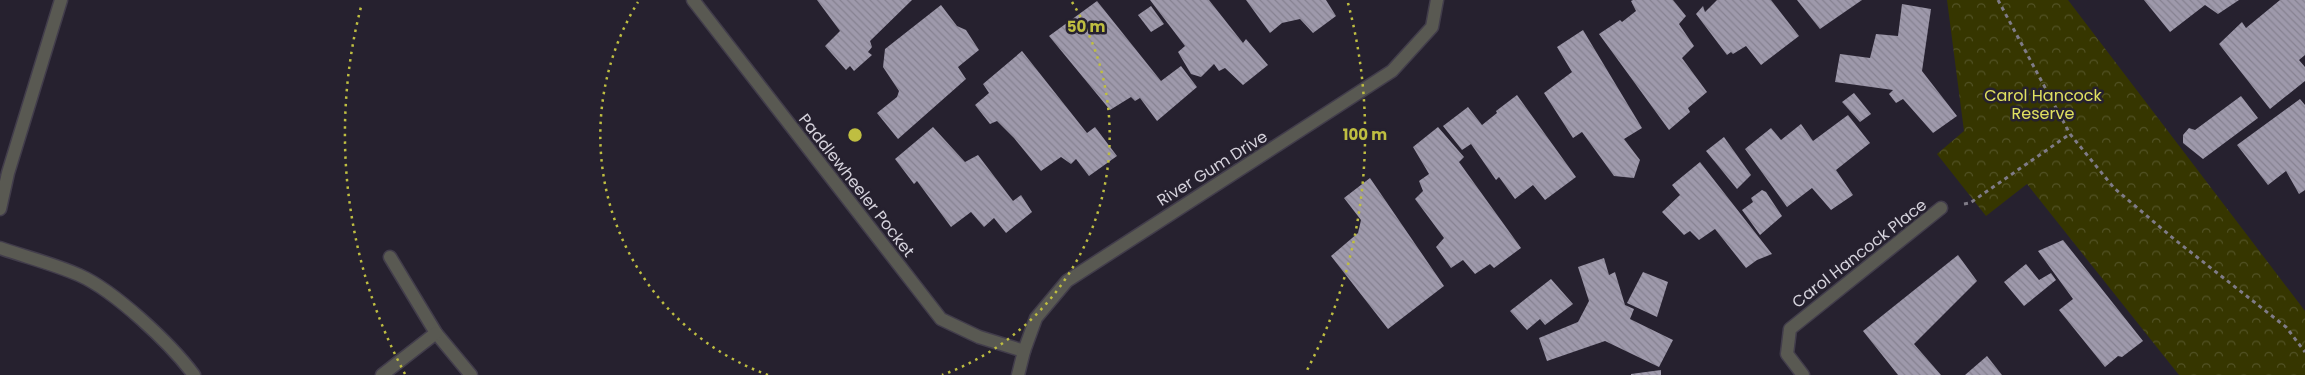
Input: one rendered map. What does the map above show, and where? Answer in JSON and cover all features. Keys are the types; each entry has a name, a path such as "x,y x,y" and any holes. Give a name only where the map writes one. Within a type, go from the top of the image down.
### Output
{"street":[{"path":"0,209 8,174 61,0"},
{"name":"Paddlewheeler Pocket","path":"693,0 942,319 979,337 1024,350"},
{"name":"River Gum Drive","path":"1018,375 1024,350 1036,318 1067,281 1392,71 1432,27 1437,0"},
{"name":"Carol Hancock Place","path":"1803,375 1787,354 1790,329 1941,208"},
{"path":"0,248 81,276 114,297 158,336 194,375"},
{"path":"390,258 436,333 471,375"},
{"path":"382,375 436,333"}],"path":[{"path":"1998,0 2070,134 2114,188 2174,239 2286,327 2305,352"},
{"path":"1941,208 1970,203 2070,134"}],"green space":[{"name":"Carol Hancock Reserve","path":"1947,0 2068,0 2305,311 2305,375 2179,375 2027,184 1986,216 1937,154 1964,131"}],"building":[{"path":"817,0 912,0 870,41 872,47 868,52 872,55 854,71 850,66 846,70 825,46 840,31"},
{"path":"1150,0 1209,0 1243,43 1246,39 1268,65 1243,85 1225,68 1219,71 1214,64 1201,77 1191,74 1178,52 1185,46"},
{"path":"1246,0 1326,0 1336,16 1313,33 1300,19 1282,23 1270,33"},
{"path":"1673,0 1686,16 1679,24 1694,46 1682,58 1707,92 1688,108 1690,112 1669,130 1599,34 1620,20 1622,22 1636,11 1631,1"},
{"path":"1717,0 1771,0 1799,36 1761,65 1746,46 1733,54 1731,52 1727,55 1696,14 1703,6 1705,12"},
{"path":"1797,0 1862,0 1820,29"},
{"path":"2144,0 2239,0 2218,14 2205,5 2170,32"},
{"path":"2280,0 2305,0 2305,55 2299,60 2305,67 2305,81 2270,109 2219,44 2242,22 2246,28"},
{"path":"1097,1 1161,81 1181,66 1197,87 1157,121 1140,98 1135,101 1131,97 1110,110 1049,36"},
{"path":"1902,4 1931,9 1922,71 1957,116 1933,133 1903,99 1896,103 1889,94 1893,90 1835,82 1840,54 1870,58 1876,34 1898,36"},
{"path":"941,5 957,26 966,30 979,50 958,67 966,79 898,139 877,113 897,97 899,91 883,67 885,49"},
{"path":"1151,6 1164,24 1151,32 1138,15"},
{"path":"1583,30 1642,128 1624,139 1640,160 1634,178 1614,176 1582,132 1573,138 1544,93 1572,72 1557,47"},
{"path":"1022,51 1087,133 1095,127 1117,156 1089,176 1076,159 1071,164 1061,157 1041,171 1014,138 997,121 990,124 975,105 989,93 983,84"},
{"path":"1854,93 1871,114 1860,122 1842,102"},
{"path":"1517,95 1576,177 1545,200 1533,185 1515,199 1499,177 1496,180 1471,144 1462,150 1443,126 1468,107 1482,125 1497,113 1496,111"},
{"path":"2241,96 2258,118 2203,159 2183,143 2183,135 2189,128 2195,130"},
{"path":"2300,99 2305,105 2305,190 2299,194 2286,171 2268,185 2237,145"},
{"path":"1848,115 1870,143 1836,170 1853,195 1831,210 1812,188 1787,207 1745,149 1771,128 1781,140 1801,124 1813,141"},
{"path":"933,127 965,162 978,155 1013,201 1021,195 1032,212 1006,233 994,218 984,227 971,212 951,227 917,181 914,184 895,159"},
{"path":"1438,127 1464,157 1459,162 1521,248 1494,268 1490,264 1475,274 1463,260 1451,268 1436,247 1444,238 1415,199 1423,191 1419,181 1429,174 1413,147"},
{"path":"1724,137 1751,175 1737,189 1706,151"},
{"path":"1700,162 1772,254 1757,260 1746,268 1715,229 1699,240 1690,231 1684,235 1662,212 1680,195 1672,185"},
{"path":"1370,178 1444,286 1388,329 1331,256 1358,233 1361,220 1344,198"},
{"path":"1762,190 1766,192 1782,216 1760,235 1742,210 1753,202 1751,198"},
{"path":"2063,240 2143,341 2122,357 2118,356 2105,367 2059,310 2073,299 2038,251"},
{"path":"1958,255 1977,281 1914,344 1941,375 1898,375 1863,331"},
{"path":"1604,258 1609,275 1615,272 1625,305 1634,309 1630,319 1673,340 1659,367 1605,341 1547,361 1539,338 1578,322 1589,301 1578,267"},
{"path":"2026,264 2039,280 2051,273 2056,280 2024,306 2004,282"},
{"path":"1643,272 1668,282 1657,317 1627,303"},
{"path":"1551,279 1573,304 1545,325 1540,319 1527,330 1510,311"},
{"path":"1987,356 2002,375 1965,375"},
{"path":"1661,370 1661,375 1631,375 1631,374"}]}
